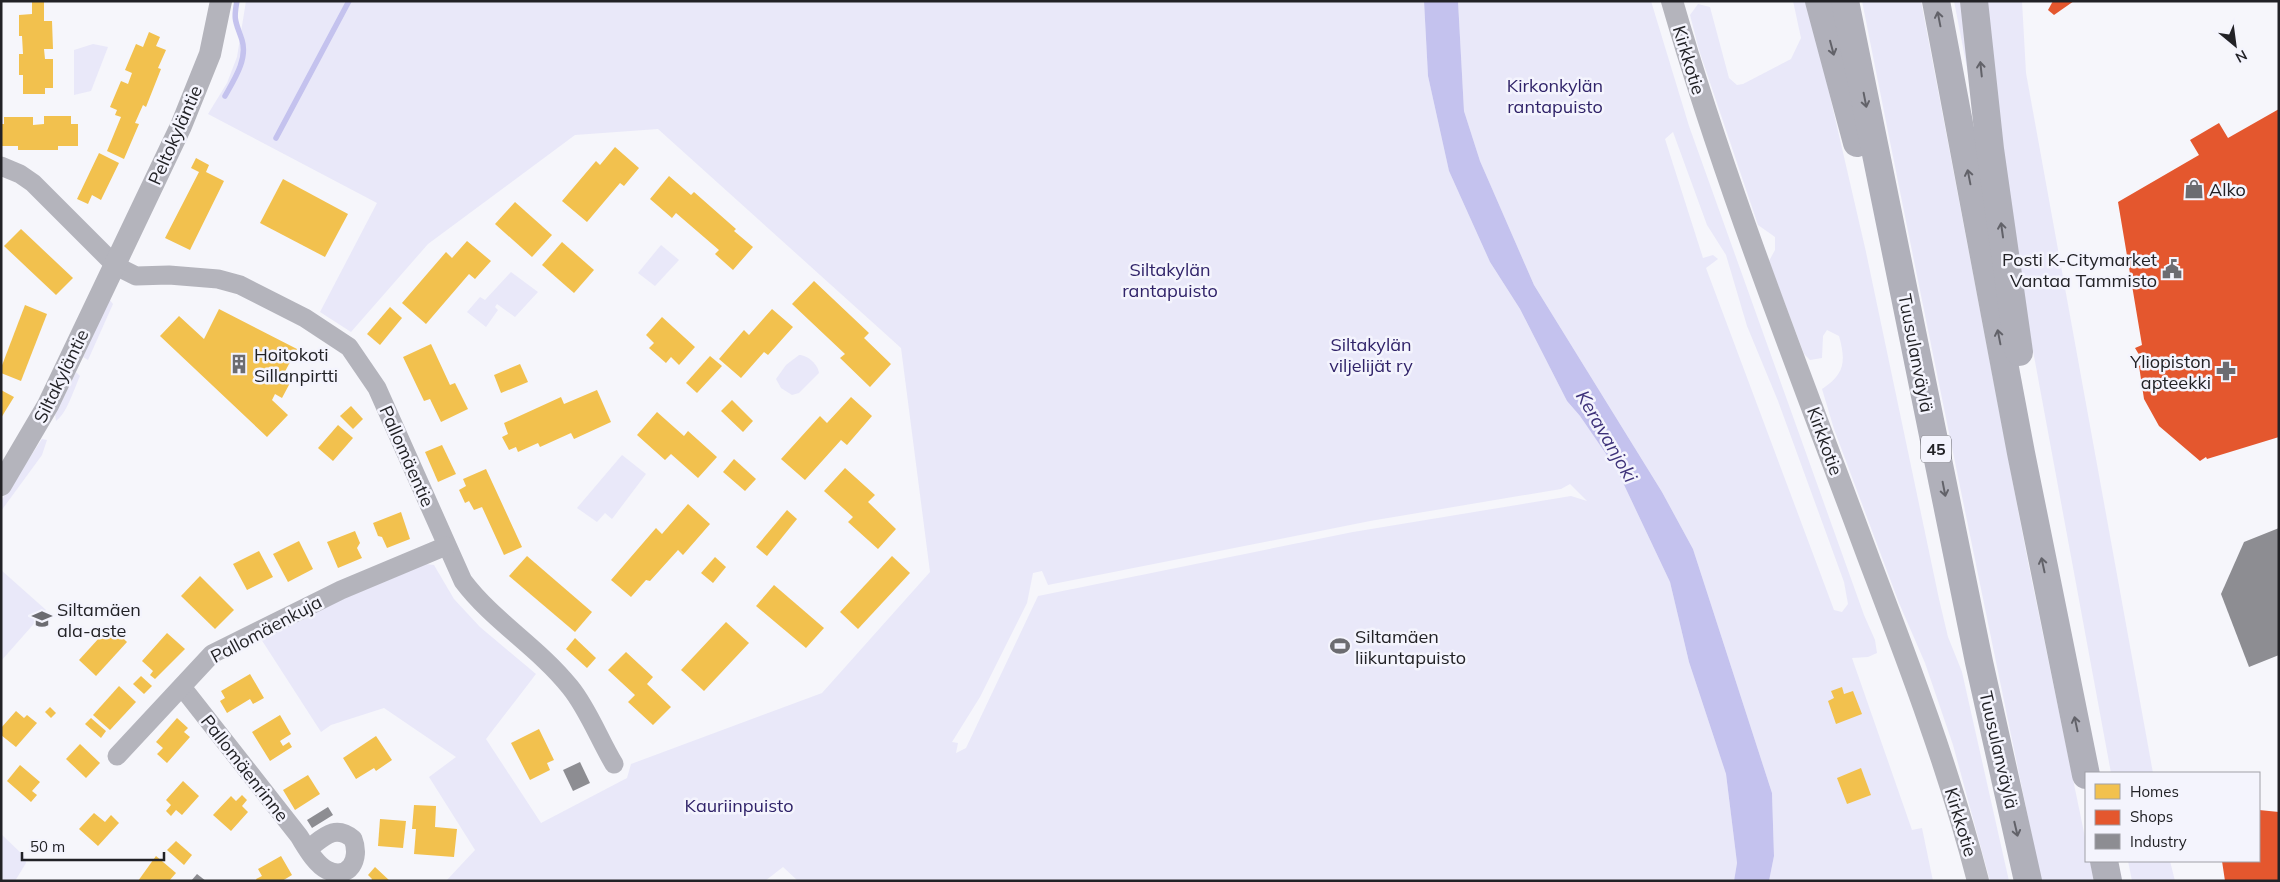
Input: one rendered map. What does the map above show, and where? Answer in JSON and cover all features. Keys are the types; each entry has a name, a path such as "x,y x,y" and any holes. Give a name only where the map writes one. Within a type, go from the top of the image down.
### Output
{"highway":[{"path":"1820,1 1854,134 1892,235"},
{"name":"Tuusulanväylä","path":"1845,1 1979,662 2028,881"},
{"path":"1936,1 2021,454 2085,772"},
{"path":"1974,1 1990,148 2019,348 2021,454"},
{"path":"2104,862 2108,881"}],"street":[{"name":"Peltokyläntie","path":"116,266 181,126 210,54 221,1"},
{"name":"Kirkkotie","path":"1672,1 1722,163 1908,662 1961,816 1978,881"},
{"path":"1,166 20,174 33,183 116,266"},
{"name":"Siltakyläntie","path":"1,485 48,405 116,266"},
{"name":"Pallomäentie","path":"116,266 136,276 169,275 218,279 240,285 305,318 349,347 377,388 463,581 475,598 543,658 570,687 614,764"},
{"name":"Pallomäenkuja","path":"117,756 204,661 218,651 341,590 446,546"},
{"name":"Pallomäenrinne","path":"182,687 308,849"}],"green space":[{"path":"246,1 1424,1 1428,76 1449,171 1490,262 1520,309 1567,401 1580,416 1617,470 1670,582 1689,662 1726,774 1737,863 1734,881 798,881 783,867 765,881 446,881 475,850 429,777 456,757 384,708 331,725 321,732 261,639 338,601 426,564 434,565 454,599 480,627 536,674 486,739 541,823 627,778 631,764 822,693 930,572 901,348 658,129 575,135 428,244 351,332 320,312 377,203 208,114 227,83 237,57","holes":["1570,484 1587,501 1571,496 1353,532 1038,596 966,748 956,753 958,743 952,742 980,697 1027,603 1033,573 1042,571 1048,585 1370,521 1561,489"]},
{"name":"Kirkonkylän rantapuisto","path":"1458,1 1651,1 1689,126 1864,615 1875,640 1877,653 1868,657 1852,658 1912,830 1922,828 1933,881 1769,881 1774,856 1772,793 1693,549 1662,492 1534,285 1480,161 1464,111","holes":["1673,132 1707,225 1726,255 1747,326 1778,401 1844,582 1848,604 1842,612 1834,610 1706,268 1718,259 1713,255 1703,258 1665,139"]},
{"path":"1793,1 1808,1 1866,252 1939,599 1948,637 1962,672 2009,881 1990,881 1953,745 1925,663 1899,603 1834,429 1822,389 1835,378 1842,366 1843,353 1839,336 1827,330 1823,336 1822,358 1810,360 1804,354 1769,261 1775,250 1775,237 1758,225 1699,50 1690,15 1698,4 1710,7 1729,78 1737,85 1743,84 1791,59 1801,38"},
{"path":"1862,1 1921,1 2028,562 2085,837 2085,862 2090,862 2094,881 2041,881"},
{"path":"1954,1 1965,1 1971,89"},
{"path":"1987,1 2022,1 2026,73 2153,772 2111,772 2024,302 1997,125"},
{"path":"93,44 108,47 91,91 74,95 74,50"},
{"path":"661,245 679,260 655,286 638,273"},
{"path":"511,272 538,292 515,317 497,304 495,307 498,310 486,327 467,312 480,297 485,300"},
{"path":"109,299 113,304 88,360 83,357"},
{"path":"799,355 812,361 819,373 799,393 792,395 781,388 776,379 786,365"},
{"path":"76,372 80,376 67,407 56,421 55,414"},
{"path":"42,439 47,440 42,455 1,511 1,501"},
{"path":"622,455 646,474 612,519 605,513 597,522 577,508"},
{"path":"1,570 46,610 1,661"},
{"path":"1,834 24,856 26,863 15,881 1,881"},
{"path":"2128,862 2170,862 2175,881 2132,881"}],"water":[{"name":"Keravanjoki","path":"1424,1 1458,1 1464,111 1480,161 1534,285 1662,492 1693,549 1772,793 1774,856 1769,881 1734,881 1737,863 1726,774 1689,662 1670,582 1617,470 1580,416 1567,401 1520,309 1490,262 1449,171 1428,76"}],"building: Homes":[{"path":"32,1 44,1 44,21 52,21 53,49 44,49 45,59 53,59 53,88 45,88 45,94 23,94 23,75 19,75 19,54 23,54 22,36 19,36 19,15 32,14"},
{"path":"149,32 160,37 156,46 166,50 158,68 161,69 146,107 143,105 135,123 139,124 124,159 107,151 121,117 115,115 117,110 110,107 121,81 128,84 132,73 125,70 136,44 143,47"},
{"path":"44,116 71,116 71,124 78,124 78,146 58,146 58,150 18,150 18,146 1,146 1,124 4,124 4,117 33,117 33,125 44,124"},
{"path":"615,147 639,168 624,186 620,183 587,222 562,201 596,161 600,165"},
{"path":"99,153 119,163 101,200 92,195 88,204 77,199"},
{"path":"196,158 209,165 206,172 224,181 190,250 165,238 199,172 191,168"},
{"path":"669,176 691,195 694,192 736,229 734,231 753,247 733,270 715,254 719,250 676,213 672,218 650,199"},
{"path":"283,179 348,214 325,257 260,223"},
{"path":"515,202 552,235 532,257 495,224"},
{"path":"21,229 73,278 56,295 4,246"},
{"path":"467,241 491,261 475,279 469,274 426,324 402,303 446,252 452,258"},
{"path":"562,242 594,270 574,293 542,265"},
{"path":"814,281 869,333 864,338 891,364 870,387 840,358 845,354 792,304"},
{"path":"25,305 47,314 21,381 1,373 1,368"},
{"path":"390,307 402,318 380,345 367,334"},
{"name":"Hoitokoti Sillanpirtti","path":"219,309 297,349 281,379 290,383 282,398 275,394 272,400 288,415 267,437 160,336 179,316 204,339"},
{"path":"772,309 793,327 768,355 764,352 741,378 719,359 744,330 749,335"},
{"path":"662,317 695,347 679,365 671,357 666,363 649,348 654,343 646,335"},
{"path":"431,344 450,385 455,383 468,409 441,422 430,399 424,401 403,357"},
{"path":"710,356 722,366 697,393 686,383"},
{"path":"520,364 528,382 501,393 494,375"},
{"path":"1,390 14,397 1,418"},
{"path":"597,390 611,422 574,439 571,433 540,447 538,443 518,452 516,447 509,450 502,437 508,434 504,423 561,397 564,404"},
{"path":"851,397 872,416 847,445 841,440 805,480 781,459 820,416 827,423"},
{"path":"732,400 753,421 743,432 721,411"},
{"path":"351,406 363,419 353,429 340,416"},
{"path":"657,412 684,436 688,431 717,457 698,478 671,454 665,460 637,435"},
{"path":"338,425 353,438 333,461 318,448"},
{"path":"442,445 456,474 438,482 425,452"},
{"path":"734,459 756,479 745,491 723,472"},
{"path":"845,468 875,495 868,502 896,529 878,549 848,522 853,517 824,491"},
{"path":"486,469 522,547 504,555 482,507 474,510 469,501 465,503 459,490 466,486 463,479"},
{"path":"688,504 710,524 683,555 678,550 650,581 646,580 631,597 611,580 656,528 662,534"},
{"path":"787,510 797,519 767,556 756,547"},
{"path":"401,512 410,539 387,548 382,537 378,536 373,523"},
{"path":"355,531 360,543 357,548 362,558 338,568 327,542"},
{"path":"299,541 313,569 288,582 273,554"},
{"path":"259,551 273,577 247,590 233,564"},
{"path":"527,556 592,612 575,632 509,576"},
{"path":"892,556 910,573 858,629 840,612"},
{"path":"715,557 726,567 713,583 701,573"},
{"path":"200,576 234,610 215,629 181,596"},
{"path":"774,585 824,628 806,648 756,606"},
{"path":"726,622 749,643 704,691 681,670"},
{"path":"110,626 127,642 96,676 79,660"},
{"path":"167,633 185,649 155,679 150,675 153,671 142,661"},
{"path":"575,638 596,658 587,668 566,649"},
{"path":"626,652 653,677 647,684 671,707 653,725 628,702 635,695 608,670"},
{"path":"250,674 264,698 253,704 250,699 227,713 220,701 225,698 221,691"},
{"path":"141,676 152,686 144,694 133,684"},
{"path":"119,686 136,702 110,730 93,715"},
{"path":"1842,687 1844,694 1853,691 1862,714 1836,724 1828,701 1834,698 1831,691"},
{"path":"50,707 56,713 51,718 45,712"},
{"path":"16,711 24,718 27,715 37,723 16,747 1,735 1,728"},
{"path":"280,715 291,734 280,741 283,746 289,742 292,747 270,761 252,732"},
{"path":"91,718 106,731 101,738 85,724"},
{"path":"177,718 188,728 184,732 190,737 167,763 157,754 163,748 156,742"},
{"path":"539,729 554,760 547,763 550,770 530,780 511,743"},
{"path":"376,736 392,760 376,771 374,768 356,779 343,758"},
{"path":"80,744 100,763 86,778 66,759"},
{"path":"20,765 40,782 32,791 37,795 31,802 7,781"},
{"path":"1861,768 1871,795 1847,804 1837,778"},
{"path":"308,775 320,794 295,810 283,790"},
{"path":"183,781 199,796 182,815 176,810 171,816 166,811 171,805 166,800"},
{"path":"242,795 247,800 242,806 248,812 231,831 213,815 231,796 236,801"},
{"path":"414,805 436,806 435,827 457,829 454,857 414,854 416,829 412,829"},
{"path":"94,813 105,822 111,815 119,823 98,846 79,829"},
{"path":"380,819 406,821 403,848 378,846"},
{"path":"176,841 192,855 184,865 167,850"},
{"path":"156,856 176,873 169,881 138,881"},
{"path":"281,856 292,875 282,881 257,881 256,879 262,876 258,869"},
{"path":"375,867 390,881 371,881 372,879 368,875"}],"building: Shops":[{"path":"2053,1 2074,1 2054,15 2048,10"},
{"path":"2279,109 2279,437 2207,459 2206,457 2200,461 2159,426 2144,399 2139,366 2144,363 2135,348 2142,345 2118,202 2199,155 2190,140 2219,123 2228,138"},
{"path":"2260,810 2279,812 2279,881 2225,881 2222,862 2260,862"}],"building: Industry":[{"path":"2279,528 2279,655 2249,667 2221,594 2244,542"},
{"path":"580,762 590,783 573,791 563,770"},
{"path":"328,807 333,815 312,828 307,820"},
{"path":"197,874 206,881 191,881"}],"waterway":[{"path":"225,96 239,69 243,55 242,40 235,17 237,1"},
{"path":"276,138 349,1"}],"place":[{"name":"Alko","path":"2194,189"},
{"name":"Posti K-Citymarket Vantaa Tammisto","path":"2172,269"},
{"name":"Hoitokoti Sillanpirtti","path":"239,364"},
{"name":"Yliopiston apteekki","path":"2226,371"},
{"name":"Siltamäen ala-aste","path":"42,619"},
{"name":"Siltamäen liikuntapuisto","path":"1340,646"}],"park label":[{"name":"Siltakylän rantapuisto","path":"1170,279"},
{"name":"Siltakylän viljelijät ry","path":"1371,354"},
{"name":"Kauriinpuisto","path":"739,805"}]}
